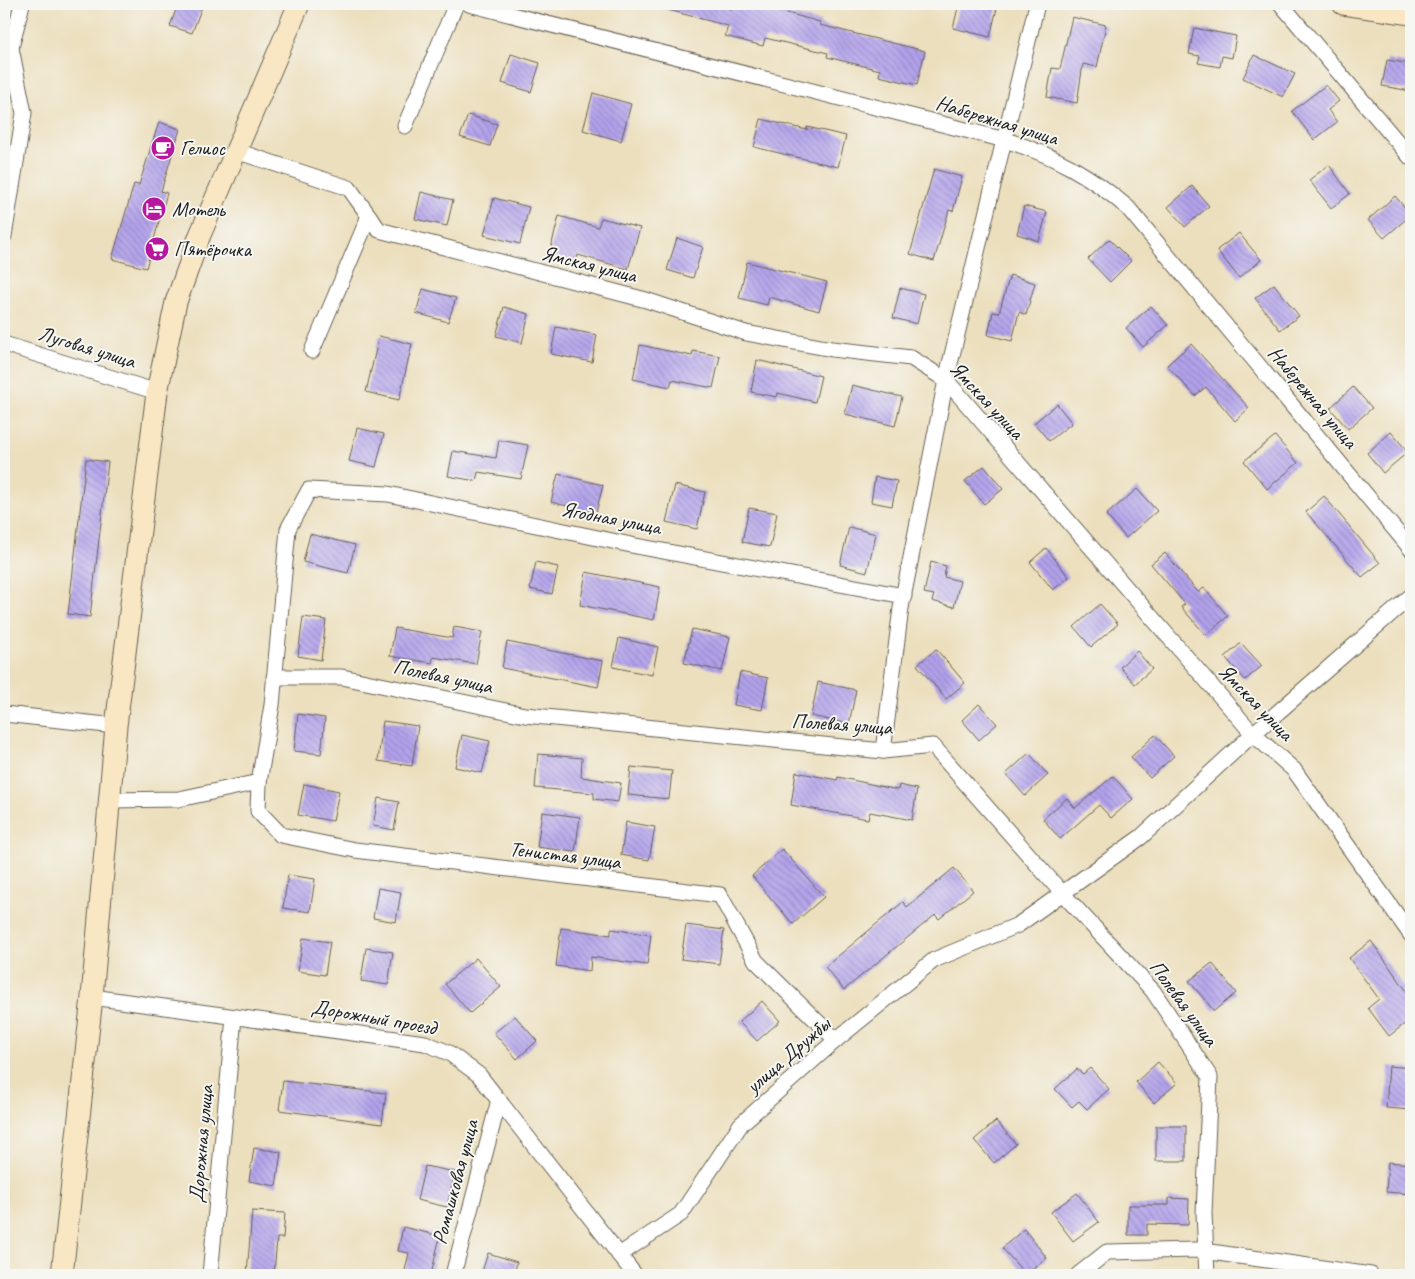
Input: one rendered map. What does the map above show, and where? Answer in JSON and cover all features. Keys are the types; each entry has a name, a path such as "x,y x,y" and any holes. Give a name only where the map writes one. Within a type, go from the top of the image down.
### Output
{"main road":[{"path":"62,1275 92,998 116,726 156,392 176,302 200,235 299,4"},
{"path":"1343,4 1411,14"}],"street":[{"path":"4,236 24,113 8,47 22,4"},
{"path":"405,126 456,4"},
{"name":"Набережная улица","path":"469,4 1005,140 1073,167 1098,182 1128,208 1411,549"},
{"path":"883,751 904,596 946,380 1037,4"},
{"path":"1281,4 1411,158"},
{"name":"Ямская улица","path":"236,151 349,188 379,230 646,300 746,333 832,349 911,358 946,380 1253,734 1294,770 1411,934"},
{"path":"312,351 369,216"},
{"name":"Луговая улица","path":"4,344 156,392"},
{"name":"Ягодная улица","path":"274,677 288,529 308,490 388,494 636,546 904,596"},
{"name":"улица Дружбы","path":"619,1255 681,1214 741,1124 836,1040 934,960 1018,925 1141,837 1253,734 1411,596"},
{"path":"110,800 179,798 259,782 272,705 274,677"},
{"name":"Полевая улица","path":"274,677 342,677 525,715 883,751 933,746 1063,894 1153,990 1210,1076 1202,1251"},
{"path":"4,714 116,726"},
{"name":"Тенистая улица","path":"259,782 258,811 281,835 354,850 720,896 756,961 836,1040"},
{"name":"Дорожный проезд","path":"92,998 425,1043 449,1053 479,1075 635,1275"},
{"name":"Дорожная улица","path":"210,1275 234,1017"},
{"name":"Ромашковая улица","path":"453,1275 499,1100"},
{"path":"1078,1275 1107,1252 1202,1251 1371,1275"},
{"path":"1202,1251 1207,1275"}],"building":[{"path":"178,4 203,4 192,33 170,26"},
{"path":"662,4 714,4 732,9 733,4 754,4 820,22 820,25 925,51 917,85 879,76 880,70 827,57 828,53 765,38 763,46 725,36 728,26 661,8"},
{"path":"959,4 998,4 990,37 953,28"},
{"path":"1072,17 1106,25 1097,67 1083,64 1077,103 1047,97 1052,68 1060,69"},
{"path":"1194,28 1236,36 1232,58 1222,56 1220,67 1198,63 1200,56 1189,54"},
{"path":"511,54 540,63 531,92 502,83"},
{"path":"1254,55 1295,74 1283,97 1243,78"},
{"path":"1387,60 1411,64 1411,91 1382,86"},
{"path":"1326,85 1339,101 1328,110 1337,122 1314,140 1292,111"},
{"path":"593,93 631,104 621,141 583,130"},
{"path":"468,115 497,124 490,146 460,137"},
{"path":"761,119 807,130 807,127 846,136 838,167 754,147"},
{"path":"159,122 180,129 161,191 167,193 146,268 112,259 134,184 139,185"},
{"path":"1329,165 1350,194 1331,208 1309,180"},
{"path":"934,169 962,177 953,211 949,210 934,261 910,254"},
{"path":"1192,186 1209,206 1185,227 1168,207"},
{"path":"421,192 453,200 447,226 415,219"},
{"path":"1395,196 1411,215 1384,238 1368,220"},
{"path":"494,198 529,207 520,244 484,235"},
{"path":"1024,206 1047,212 1039,241 1017,234"},
{"path":"559,216 598,227 601,218 640,228 628,269 578,255 576,262 549,255"},
{"path":"1239,233 1261,260 1239,278 1217,250"},
{"path":"677,238 703,247 693,278 667,270"},
{"path":"1109,239 1131,261 1110,282 1088,259"},
{"path":"747,262 827,282 819,311 769,297 767,305 739,298"},
{"path":"1010,275 1035,283 1026,315 1019,312 1012,341 988,335 993,312 999,313"},
{"path":"1274,284 1299,316 1280,330 1255,298"},
{"path":"900,288 924,294 917,324 893,318"},
{"path":"423,289 456,298 448,322 416,313"},
{"path":"1151,306 1168,325 1143,347 1126,328"},
{"path":"504,307 529,314 522,343 496,336"},
{"path":"556,327 597,335 592,362 551,354"},
{"path":"379,336 412,344 399,400 366,392"},
{"path":"1191,344 1249,408 1235,421 1206,387 1195,396 1167,365"},
{"path":"640,345 692,356 693,351 720,356 713,388 672,380 670,387 633,379"},
{"path":"757,360 821,376 815,402 778,393 777,397 751,392"},
{"path":"852,385 902,397 895,426 845,414"},
{"path":"1353,387 1372,408 1348,429 1330,408"},
{"path":"1057,404 1072,423 1049,441 1034,423"},
{"path":"357,428 384,434 376,467 349,461"},
{"path":"1391,432 1408,452 1383,473 1367,453"},
{"path":"1275,436 1298,463 1267,489 1244,461"},
{"path":"499,440 528,445 521,479 478,472 476,481 448,476 453,451 496,458"},
{"path":"86,459 108,462 90,617 68,614"},
{"path":"984,466 1003,489 984,504 965,481"},
{"path":"558,474 603,485 596,513 551,502"},
{"path":"875,477 897,481 892,506 871,502"},
{"path":"675,485 705,492 697,529 666,522"},
{"path":"1137,489 1157,511 1126,538 1106,515"},
{"path":"1324,496 1380,563 1362,577 1306,512"},
{"path":"749,508 777,513 770,547 742,542"},
{"path":"849,527 876,534 867,572 840,565"},
{"path":"310,534 355,545 348,573 303,562"},
{"path":"1046,548 1069,577 1053,590 1030,562"},
{"path":"1165,553 1198,592 1204,588 1228,616 1206,635 1181,607 1185,604 1151,564"},
{"path":"536,562 558,567 552,594 530,589"},
{"path":"931,562 946,566 944,577 960,581 954,607 932,601 934,595 924,593"},
{"path":"586,572 660,587 654,620 580,605"},
{"path":"1100,604 1118,624 1091,647 1074,627"},
{"path":"303,617 326,620 321,660 298,656"},
{"path":"454,627 482,632 476,664 433,657 432,663 390,656 395,628 452,638"},
{"path":"692,629 730,637 722,671 684,663"},
{"path":"619,638 658,647 652,675 613,667"},
{"path":"507,642 603,661 598,687 502,668"},
{"path":"1241,643 1262,666 1245,680 1225,657"},
{"path":"936,649 965,683 946,699 917,665"},
{"path":"1137,651 1152,669 1135,684 1120,667"},
{"path":"740,672 768,678 762,710 734,705"},
{"path":"818,682 856,690 849,724 811,716"},
{"path":"979,704 997,724 979,740 962,720"},
{"path":"298,714 325,718 321,754 294,751"},
{"path":"383,721 418,726 412,766 378,761"},
{"path":"462,735 490,741 482,773 455,767"},
{"path":"1155,735 1174,756 1150,778 1131,757"},
{"path":"1029,753 1048,775 1025,796 1006,774"},
{"path":"538,754 582,758 581,777 621,783 618,802 594,799 594,793 535,788"},
{"path":"631,767 672,771 669,799 628,795"},
{"path":"796,772 837,780 838,777 898,790 899,785 917,789 912,820 870,812 868,819 791,805"},
{"path":"1113,776 1133,799 1111,818 1099,805 1060,839 1043,819 1067,798 1075,808"},
{"path":"304,784 339,791 333,821 298,815"},
{"path":"378,798 399,802 394,830 373,826"},
{"path":"542,812 580,817 575,852 537,847"},
{"path":"626,822 655,827 649,860 621,855"},
{"path":"782,849 824,897 793,924 752,876"},
{"path":"954,868 973,891 939,919 935,915 844,990 825,967 903,902 907,907"},
{"path":"288,875 315,879 310,912 283,908"},
{"path":"378,888 401,892 396,922 373,918"},
{"path":"686,925 724,930 719,964 681,959"},
{"path":"561,928 611,935 611,929 651,935 647,965 591,957 590,971 556,966"},
{"path":"303,938 330,942 325,975 298,971"},
{"path":"1371,941 1411,997 1411,1019 1389,1036 1368,1008 1379,999 1349,958"},
{"path":"366,948 393,952 388,985 361,981"},
{"path":"476,958 501,987 470,1013 445,984"},
{"path":"1212,963 1236,993 1214,1011 1189,981"},
{"path":"762,1001 780,1021 757,1041 739,1022"},
{"path":"515,1016 537,1041 517,1059 494,1033"},
{"path":"1158,1062 1177,1083 1154,1103 1136,1082"},
{"path":"1389,1066 1411,1068 1411,1110 1386,1108"},
{"path":"1090,1068 1109,1089 1087,1109 1079,1101 1072,1107 1055,1089 1077,1069 1083,1074"},
{"path":"283,1081 386,1093 382,1124 279,1110"},
{"path":"996,1121 1016,1144 994,1163 974,1140"},
{"path":"1156,1126 1186,1126 1186,1161 1156,1161"},
{"path":"254,1148 281,1152 276,1186 249,1181"},
{"path":"1388,1162 1411,1164 1411,1194 1386,1192"},
{"path":"425,1166 455,1172 447,1207 417,1200"},
{"path":"1077,1193 1099,1222 1073,1241 1051,1212"},
{"path":"1169,1198 1189,1199 1188,1225 1147,1224 1147,1235 1128,1235 1128,1205 1169,1205"},
{"path":"252,1211 285,1213 283,1238 277,1238 274,1275 247,1275"},
{"path":"403,1227 440,1236 431,1275 404,1275 409,1253 398,1251"},
{"path":"1024,1229 1047,1258 1026,1275 1002,1248"},
{"path":"488,1253 517,1262 514,1275 481,1275"}],"place":[{"name":"Гелиос","path":"163,148"},
{"name":"Мотель","path":"154,209"},
{"name":"Пятёрочка","path":"157,249"}]}
